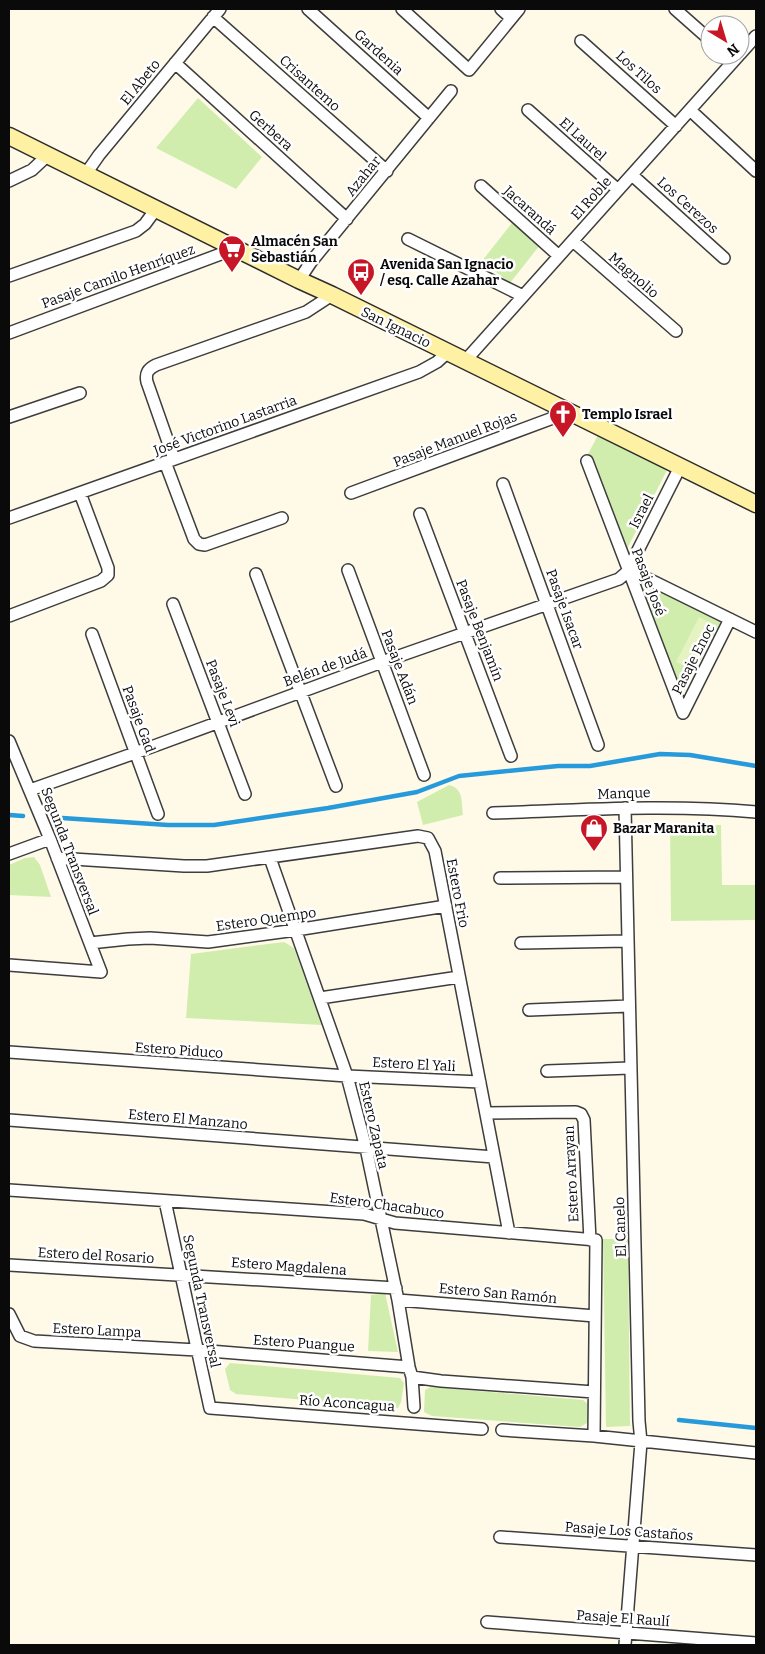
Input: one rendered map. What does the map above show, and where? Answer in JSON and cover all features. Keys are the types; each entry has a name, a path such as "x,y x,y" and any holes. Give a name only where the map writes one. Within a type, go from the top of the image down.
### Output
{"main road":[{"name":"San Ignacio","path":"9,136 756,504"}],"street":[{"name":"Gardenia","path":"308,9 429,118"},
{"path":"402,9 469,70 519,9"},
{"path":"501,9 511,18"},
{"path":"676,9 700,31"},
{"name":"El Abeto","path":"85,174 217,13"},
{"name":"Crisantemo","path":"217,13 386,171"},
{"name":"Los Tilos","path":"581,41 676,126"},
{"name":"Gerbera","path":"175,63 347,219"},
{"name":"El Roble","path":"465,360 731,65"},
{"name":"Azahar","path":"298,280 452,91"},
{"name":"El Laurel","path":"528,110 618,190"},
{"path":"690,110 756,170"},
{"path":"9,181 32,170 48,155"},
{"name":"Los Cerezos","path":"632,175 724,258"},
{"name":"Jacarandá","path":"481,186 559,256"},
{"path":"9,276 136,231 145,224 156,208"},
{"path":"408,239 523,296"},
{"name":"Magnolio","path":"573,241 676,331"},
{"name":"Pasaje Camilo Henríquez","path":"9,333 237,248"},
{"path":"282,518 206,544 199,544 194,539 146,376 149,369 156,365 306,312 332,295"},
{"name":"José Victorino Lastarria","path":"9,518 419,372 437,362 448,352"},
{"path":"9,417 80,392"},
{"name":"Pasaje Manuel Rojas","path":"351,494 569,412"},
{"name":"Pasaje José","path":"587,461 683,713"},
{"name":"Israel","path":"628,569 680,467"},
{"name":"Pasaje Isacar","path":"503,484 598,745"},
{"path":"9,616 102,582 108,575 108,568 80,493"},
{"name":"Pasaje Benjamín","path":"420,514 512,756"},
{"path":"628,569 756,632"},
{"name":"Belén de Judá","path":"30,790 382,662 615,581 624,576 628,569"},
{"name":"Pasaje Adán","path":"348,570 424,774"},
{"path":"256,574 336,786"},
{"name":"Pasaje Levi","path":"174,604 245,794"},
{"name":"Pasaje Enoc","path":"683,713 730,619"},
{"name":"Pasaje Gad","path":"92,634 158,814"},
{"name":"Segunda Transversal","path":"9,741 50,839 101,972 9,965"},
{"name":"Manque","path":"493,813 625,808 713,808 756,812"},
{"name":"El Canelo","path":"625,808 630,1068 641,1442 626,1645"},
{"name":"Estero Frio","path":"57,858 197,867 418,836 428,838 434,848 446,906 509,1233"},
{"path":"9,854 50,839"},
{"name":"Estero Zapata","path":"270,858 347,1076 366,1148 396,1288 411,1372 414,1407"},
{"path":"500,878 626,877"},
{"name":"Estero Quempo","path":"90,943 150,938 208,942 446,906"},
{"path":"521,943 627,941"},
{"path":"320,998 460,977"},
{"path":"529,1010 629,1006"},
{"name":"Estero Piduco","path":"9,1052 347,1076"},
{"path":"547,1071 630,1068"},
{"name":"Estero El Yali","path":"347,1076 480,1082"},
{"name":"Estero Arrayan","path":"486,1113 576,1112 581,1114 584,1120 590,1240"},
{"name":"Estero El Manzano","path":"9,1120 494,1157"},
{"name":"Estero Chacabuco","path":"9,1190 364,1214 395,1223 590,1240"},
{"name":"Segunda Transversal","path":"165,1201 210,1408"},
{"path":"590,1240 596,1240 594,1436"},
{"name":"Estero del Rosario","path":"9,1265 181,1274"},
{"name":"Estero Magdalena","path":"181,1274 396,1288"},
{"name":"Estero San Ramón","path":"398,1300 595,1316"},
{"name":"Estero Lampa","path":"9,1314 20,1336 34,1341 197,1350"},
{"name":"Estero Puangue","path":"197,1350 411,1372 441,1381 594,1392"},
{"name":"Río Aconcagua","path":"210,1408 482,1429"},
{"path":"502,1430 594,1436 756,1453"},
{"name":"Pasaje Los Castaños","path":"500,1537 756,1555"},
{"name":"Pasaje El Raulí","path":"488,1622 756,1643"}],"green space":[{"path":"198,98 262,157 236,189 156,148"},
{"path":"512,223 540,245 510,283 482,261"},
{"path":"598,435 667,470 627,549 585,460"},
{"path":"638,576 722,619 680,699"},
{"path":"699,617 717,626 694,671 676,662"},
{"path":"449,785 457,789 459,793 462,800 463,815 423,825 417,802"},
{"path":"670,825 721,825 722,885 756,885 756,920 671,921"},
{"path":"34,857 40,865 51,897 9,895 9,865 25,858"},
{"path":"284,942 294,948 322,1025 186,1018 191,954"},
{"path":"603,1239 628,1239 630,1426 606,1427"},
{"path":"385,1293 398,1352 368,1351 371,1295"},
{"path":"230,1363 400,1378 404,1383 401,1402 398,1408 236,1394 230,1390 225,1369"},
{"path":"431,1387 583,1400 588,1404 587,1423 580,1427 432,1416 424,1412 425,1390"}],"waterway":[{"path":"62,818 168,825 214,825 328,808 417,792 459,776 558,766 590,766 660,754 690,755 756,766"},
{"path":"9,815 23,816"},
{"path":"679,1420 756,1428"}],"place":[{"name":"Almacén San Sebastián","path":"232,273"},
{"name":"Avenida San Ignacio / esq. Calle Azahar","path":"361,296"},
{"name":"Templo Israel","path":"563,438"},
{"name":"Bazar Maranita","path":"594,852"}]}
